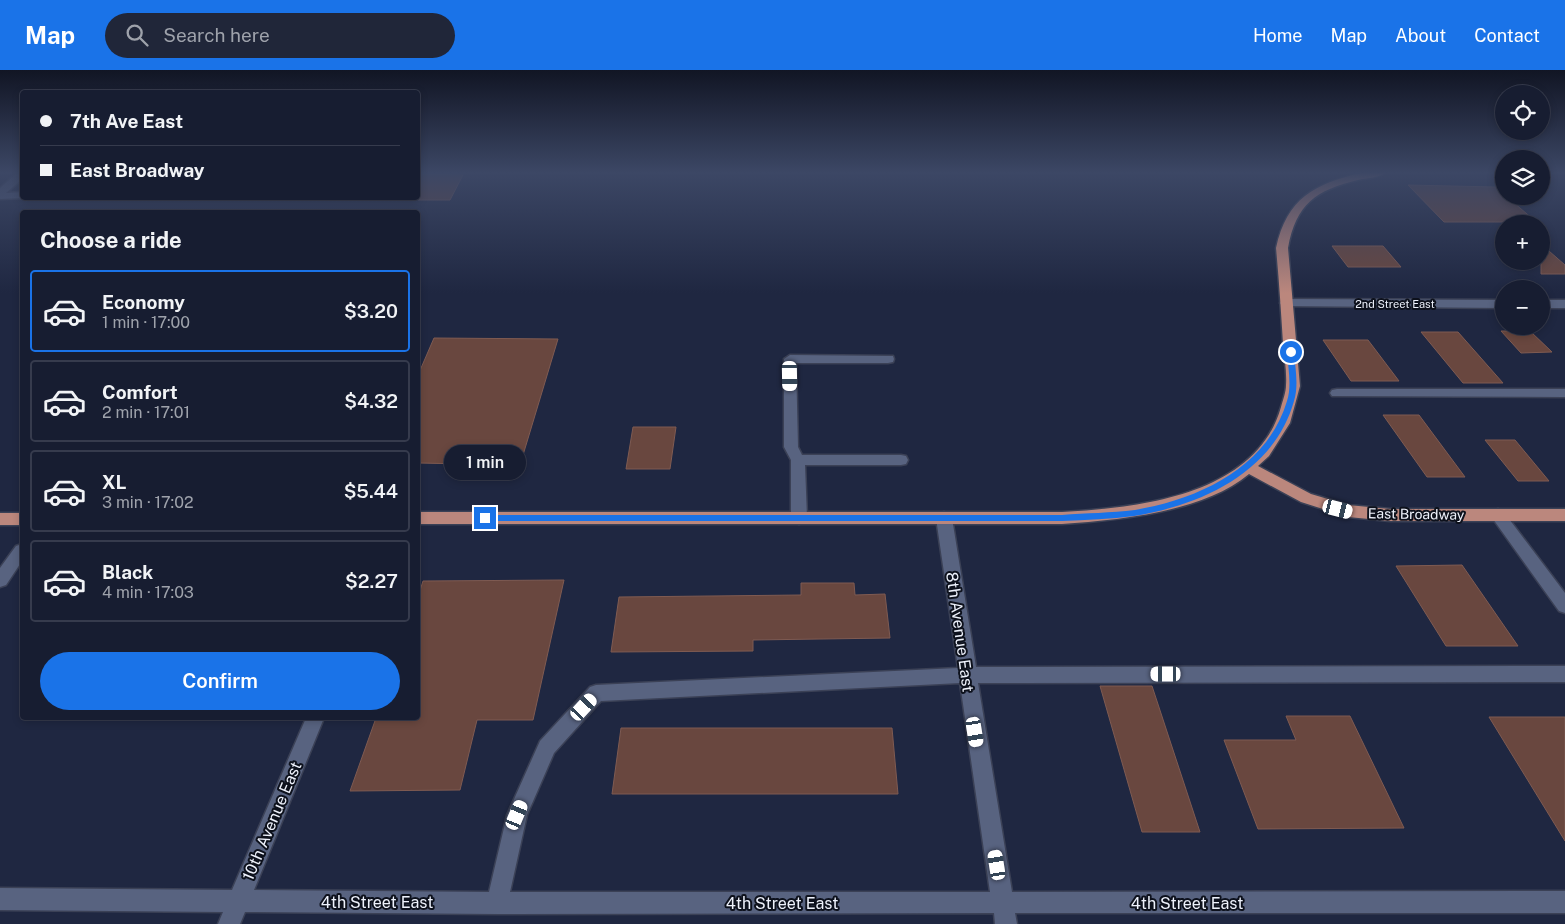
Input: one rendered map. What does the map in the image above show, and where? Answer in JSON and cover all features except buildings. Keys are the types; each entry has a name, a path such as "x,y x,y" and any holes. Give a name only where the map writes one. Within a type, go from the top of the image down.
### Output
{"main road":[{"path":"420,518 1062,518 1134,513 1168,506 1227,482 1261,456 1277,434 1291,400 1292,368 1282,248 1283,232 1293,213"},
{"name":"East Broadway","path":"1248,467 1306,498 1348,511 1383,515 1565,515"},
{"path":"0,519 20,519"}],"street":[{"name":"2nd Street East","path":"1286,303 1495,304"},
{"path":"1550,304 1565,304"},
{"path":"799,518 798,460 791,447 790,358 888,358"},
{"path":"1337,393 1565,393"},
{"path":"798,460 901,460"},
{"path":"1498,515 1565,606"},
{"name":"8th Avenue East","path":"944,518 966,675 1005,914"},
{"path":"0,580 20,553"},
{"path":"497,903 517,815 546,747 596,693 966,675 1565,674"},
{"name":"10th Avenue East","path":"229,924 314,720"},
{"name":"4th Street East","path":"0,899 497,903 1005,914 1565,902"}],"route":[{"path":"485,518 1062,518 1134,513 1168,506 1227,482 1261,456 1277,434 1291,400 1293,386 1291,352"}]}
